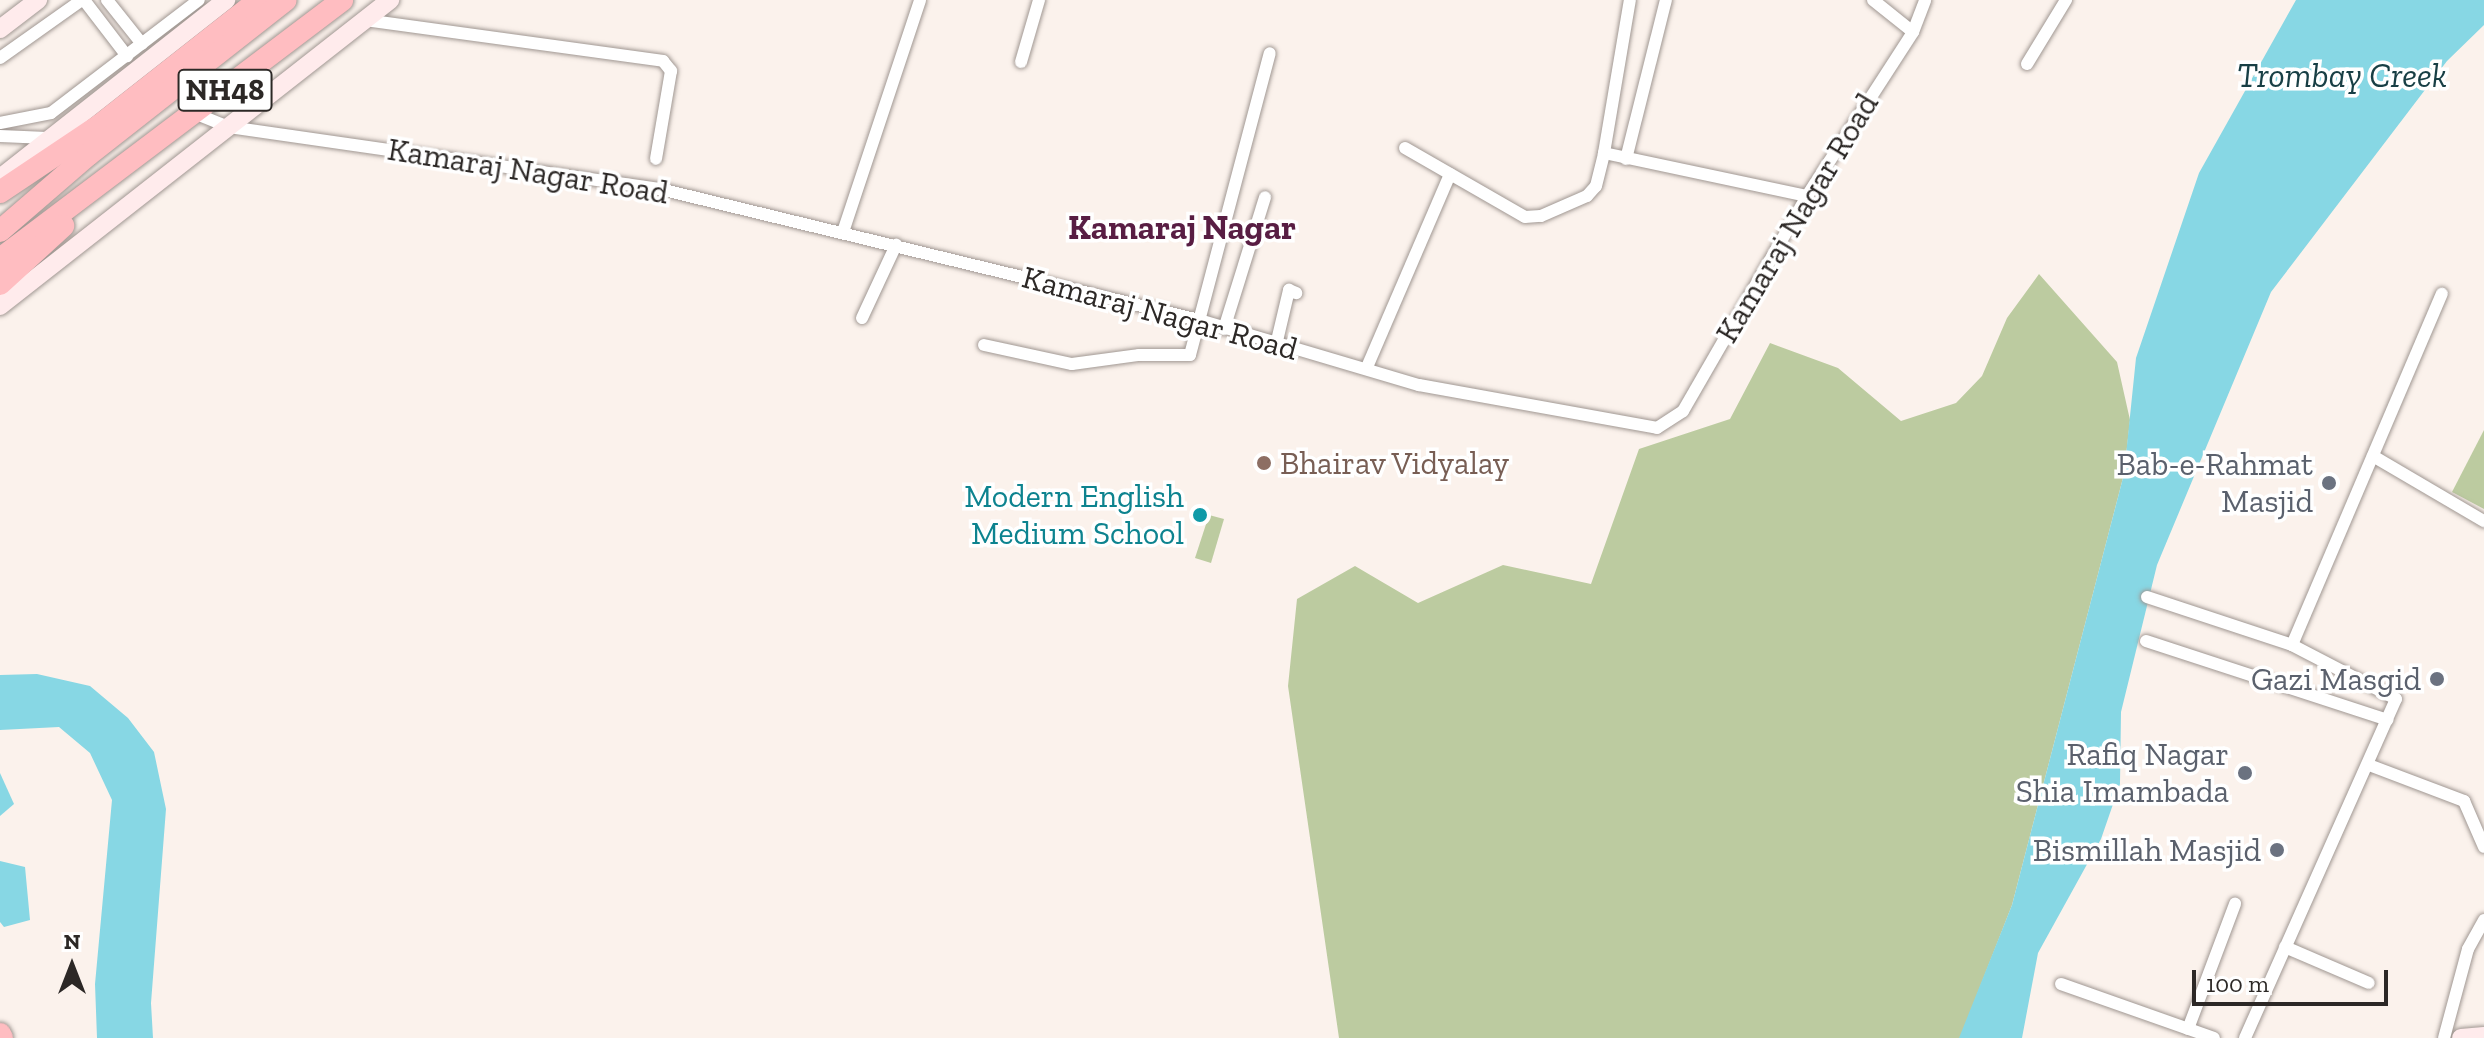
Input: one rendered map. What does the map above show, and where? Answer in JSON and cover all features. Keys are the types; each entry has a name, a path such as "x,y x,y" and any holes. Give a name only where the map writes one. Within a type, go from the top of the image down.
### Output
{"highway":[{"path":"0,192 100,125 259,0"},
{"name":"NH48","path":"0,231 88,155 286,0"},
{"name":"NH48","path":"0,259 342,0"},
{"path":"0,208 88,155"},
{"path":"0,284 23,268 108,179"}],"street":[{"path":"0,29 38,0"},
{"path":"0,58 83,0 127,56"},
{"path":"107,0 142,44"},
{"path":"0,123 51,113 199,0"},
{"path":"0,178 226,0"},
{"path":"0,306 390,0"},
{"path":"843,232 920,0"},
{"path":"1021,62 1039,0"},
{"path":"1405,148 1533,218 1593,191 1604,153 1630,0"},
{"path":"1626,159 1666,0"},
{"path":"1873,0 1913,32"},
{"name":"Kamaraj Nagar Road","path":"194,113 229,127 660,189 1199,320 1276,345 1367,367 1419,385 1657,428 1669,424 1683,411 1807,196 1913,32 1925,0"},
{"path":"2027,64 2066,0"},
{"path":"365,20 663,61 671,71 656,159"},
{"path":"984,345 1072,364 1139,355 1185,358 1194,351 1199,320 1270,53"},
{"path":"0,136 47,138"},
{"path":"1604,153 1807,196"},
{"path":"1367,367 1450,174"},
{"path":"1224,329 1265,197"},
{"path":"862,318 896,245"},
{"path":"1276,345 1289,290 1296,293"},
{"path":"2292,645 2442,294"},
{"path":"2373,456 2484,521"},
{"path":"2147,597 2292,645 2396,699 2245,1038"},
{"path":"2146,641 2387,720"},
{"path":"2369,765 2464,801 2484,847"},
{"path":"2188,1029 2235,904"},
{"path":"2444,1038 2468,949 2484,920"},
{"path":"2285,947 2369,983"},
{"path":"2061,984 2214,1038"},
{"path":"2461,1038 2484,1036"}],"green space":[{"path":"2039,274 2117,362 2130,420 2124,474 2012,905 1960,1038 1339,1038 1288,686 1297,599 1355,566 1418,603 1503,565 1591,584 1639,449 1730,419 1770,343 1838,368 1901,421 1956,403 1982,376 2007,318"},
{"path":"2484,430 2484,509 2452,492"},
{"path":"1209,515 1224,519 1211,563 1195,558"}],"water":[{"name":"Trombay Creek","path":"2296,0 2484,0 2484,25 2447,61 2271,292 2157,565 2121,712 2120,784 2101,839 2038,953 2022,1038 1959,1038 2012,905 2124,474 2136,358 2199,173"},
{"path":"37,674 90,686 128,718 154,752 166,809 151,1003 153,1038 97,1038 95,984 112,800 90,753 59,727 0,730 0,675"},
{"path":"0,773 14,804 0,816"},
{"path":"0,861 25,867 30,920 4,927 0,922"}],"place":[{"name":"Bhairav Vidyalay","path":"1264,463"},
{"name":"Bab-e-Rahmat Masjid","path":"2329,483"},
{"name":"Modern English Medium School","path":"1200,515"},
{"name":"Gazi Masgid","path":"2437,679"},
{"name":"Rafiq Nagar Shia Imambada","path":"2245,773"},
{"name":"Bismillah Masjid","path":"2277,850"}],"district":[{"name":"Kamaraj Nagar","path":"1182,228"}]}
